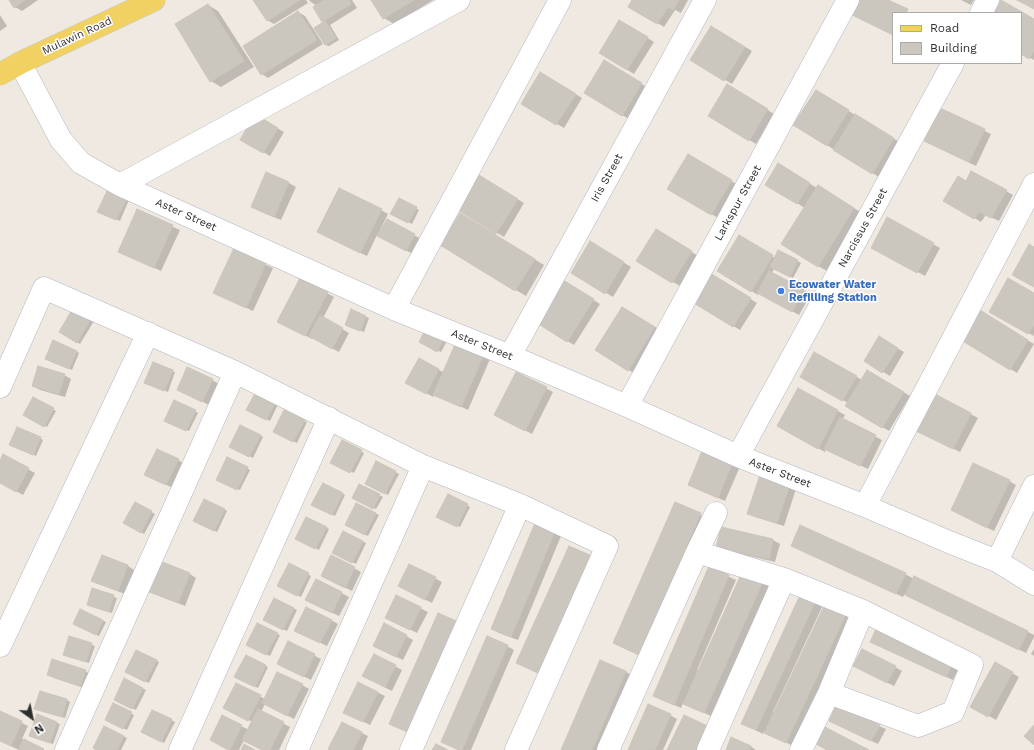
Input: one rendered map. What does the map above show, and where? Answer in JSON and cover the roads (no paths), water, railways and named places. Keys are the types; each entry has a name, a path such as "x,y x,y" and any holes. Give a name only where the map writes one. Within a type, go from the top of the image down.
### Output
{"main road":[{"name":"Mulawin Road","path":"0,74 20,63 154,0"}],"street":[{"path":"120,185 459,0"},
{"path":"394,309 560,0"},
{"name":"Iris Street","path":"510,356 705,0"},
{"name":"Larkspur Street","path":"627,406 848,0"},
{"path":"982,12 988,0"},
{"name":"Aster Street","path":"20,63 62,140 82,163 120,185 394,309 510,356 627,406 738,456 997,561 1034,584"},
{"name":"Narcissus Street","path":"738,456 952,64"},
{"path":"864,506 1034,184"},
{"path":"0,387 44,288 235,372 423,466 520,506 607,546 516,750"},
{"path":"0,646 148,333"},
{"path":"66,750 235,372"},
{"path":"180,750 329,418"},
{"path":"297,750 423,466"},
{"path":"997,561 1034,486"},
{"path":"411,750 520,506"},
{"path":"608,750 716,513"},
{"path":"697,552 784,579 863,611 972,665 952,712 918,726 829,693"},
{"path":"708,750 784,579"},
{"path":"801,750 829,693 863,611"}],"place":[{"name":"Ecowater Water Refilling Station","path":"781,291"}]}
